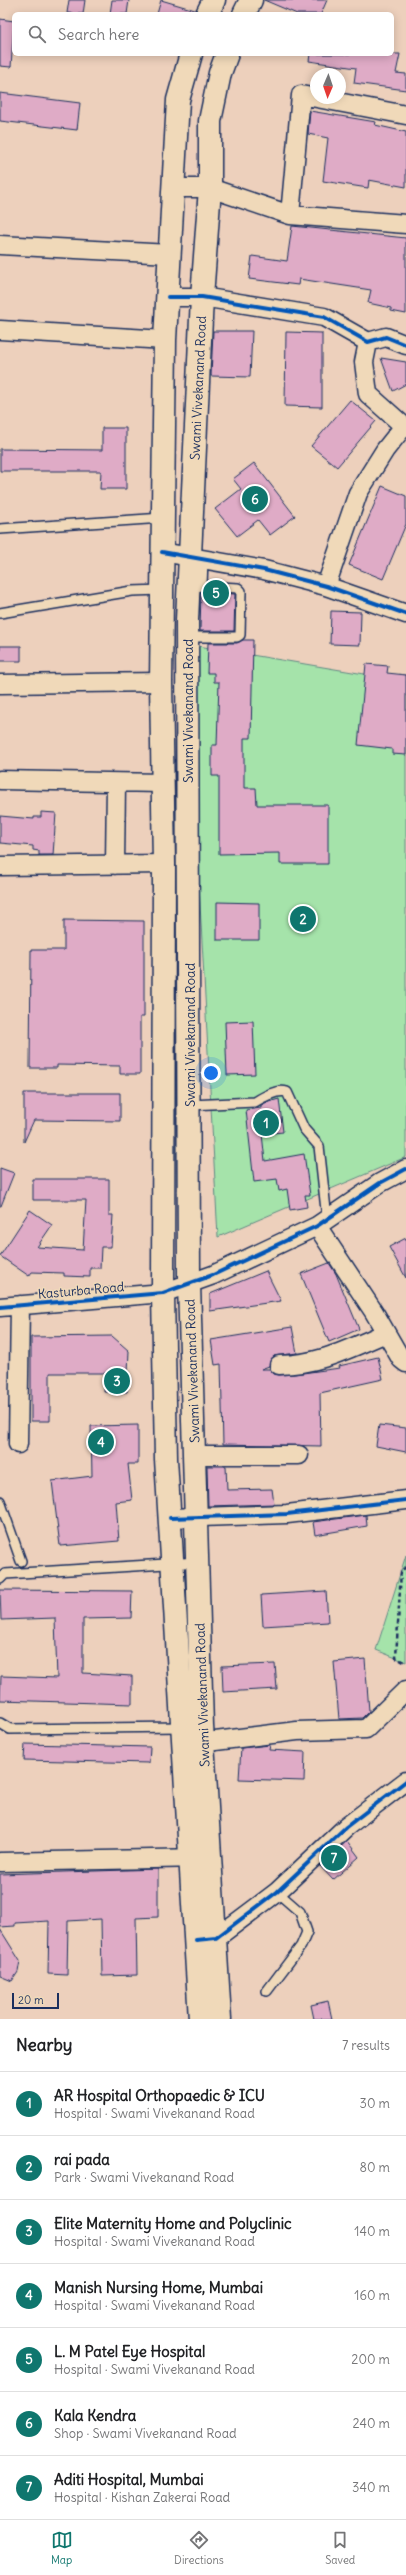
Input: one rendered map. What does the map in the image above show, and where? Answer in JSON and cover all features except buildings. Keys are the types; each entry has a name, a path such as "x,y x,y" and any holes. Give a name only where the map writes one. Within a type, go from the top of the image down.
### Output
{"main road":[{"path":"209,12 214,0"},
{"path":"245,12 251,0"},
{"name":"Swami Vivekanand Road","path":"190,56 178,100 172,188 165,340 161,682 164,864 163,1293 166,1459 172,1564 193,1735 206,1939 220,2019"},
{"name":"Swami Vivekanand Road","path":"193,1735 198,1562 195,1517 189,1284 189,628 196,557 202,297 210,188 210,121 220,73 226,56"},
{"name":"Swami Vivekanand Road","path":"200,2019 206,1939"}],"street":[{"path":"290,215 301,95 406,115"},
{"path":"172,188 210,188 290,215 406,224"},
{"path":"0,245 170,254"},
{"path":"168,297 202,297 324,317 368,342 386,337 406,345"},
{"path":"0,330 165,340"},
{"path":"326,586 358,493 385,450 405,427 368,394 364,362 368,342"},
{"path":"162,552 264,570 326,586 406,614"},
{"path":"0,684 161,682"},
{"path":"0,780 116,783 162,782"},
{"path":"115,865 116,783"},
{"path":"0,866 164,864"},
{"name":"Kasturba Road","path":"0,1306 163,1293 213,1275 322,1222 380,1183 406,1169"},
{"path":"322,1222 401,1359 406,1363"},
{"path":"18,1444 20,1305"},
{"path":"279,1365 309,1363 334,1356 386,1333"},
{"path":"194,1455 299,1455"},
{"path":"170,1518 287,1514 406,1500"},
{"path":"193,1735 366,1729 406,1690"},
{"path":"206,1939 277,1892 346,1826 406,1782"},
{"path":"0,1862 200,1858"}],"lane":[{"path":"0,529 162,518"},
{"path":"196,557 202,586"},
{"path":"202,586 238,588 241,591 240,635 237,637 196,637 191,635 189,628 192,589 202,586"},
{"path":"0,613 132,590 162,590"},
{"path":"190,1105 255,1102 260,1097 280,1092 287,1092 304,1129 319,1146 322,1222"},
{"path":"0,1501 21,1561"},
{"path":"0,1579 5,1574 198,1562"},
{"path":"0,1723 10,1729 193,1735"},
{"path":"267,1991 301,1946 306,1932 300,1912 277,1892"}],"path":[{"path":"406,1567 401,1571 396,1658 406,1663"}],"green space":[{"path":"186,644 406,681 406,1157 218,1237"},
{"path":"406,1555 406,1662 376,1650"}],"cycle path":[{"path":"168,297 202,297 324,317 368,342 386,337 406,345"},
{"path":"162,552 264,570 326,586 406,614"},
{"path":"0,1307 163,1293 213,1275 317,1226 380,1183 406,1169"},
{"path":"170,1518 287,1514 406,1500"},
{"path":"196,1940 216,1938 277,1892 346,1827 406,1781"}],"place":[{"name":"Kala Kendra","path":"255,499"},
{"name":"L. M Patel Eye Hospital","path":"216,593"},
{"name":"rai pada","path":"303,919"},
{"name":"AR Hospital Orthopaedic & ICU","path":"266,1123"},
{"name":"Elite Maternity Home and Polyclinic","path":"117,1381"},
{"name":"Manish Nursing Home, Mumbai","path":"101,1442"},
{"name":"Aditi Hospital, Mumbai","path":"334,1858"}]}
